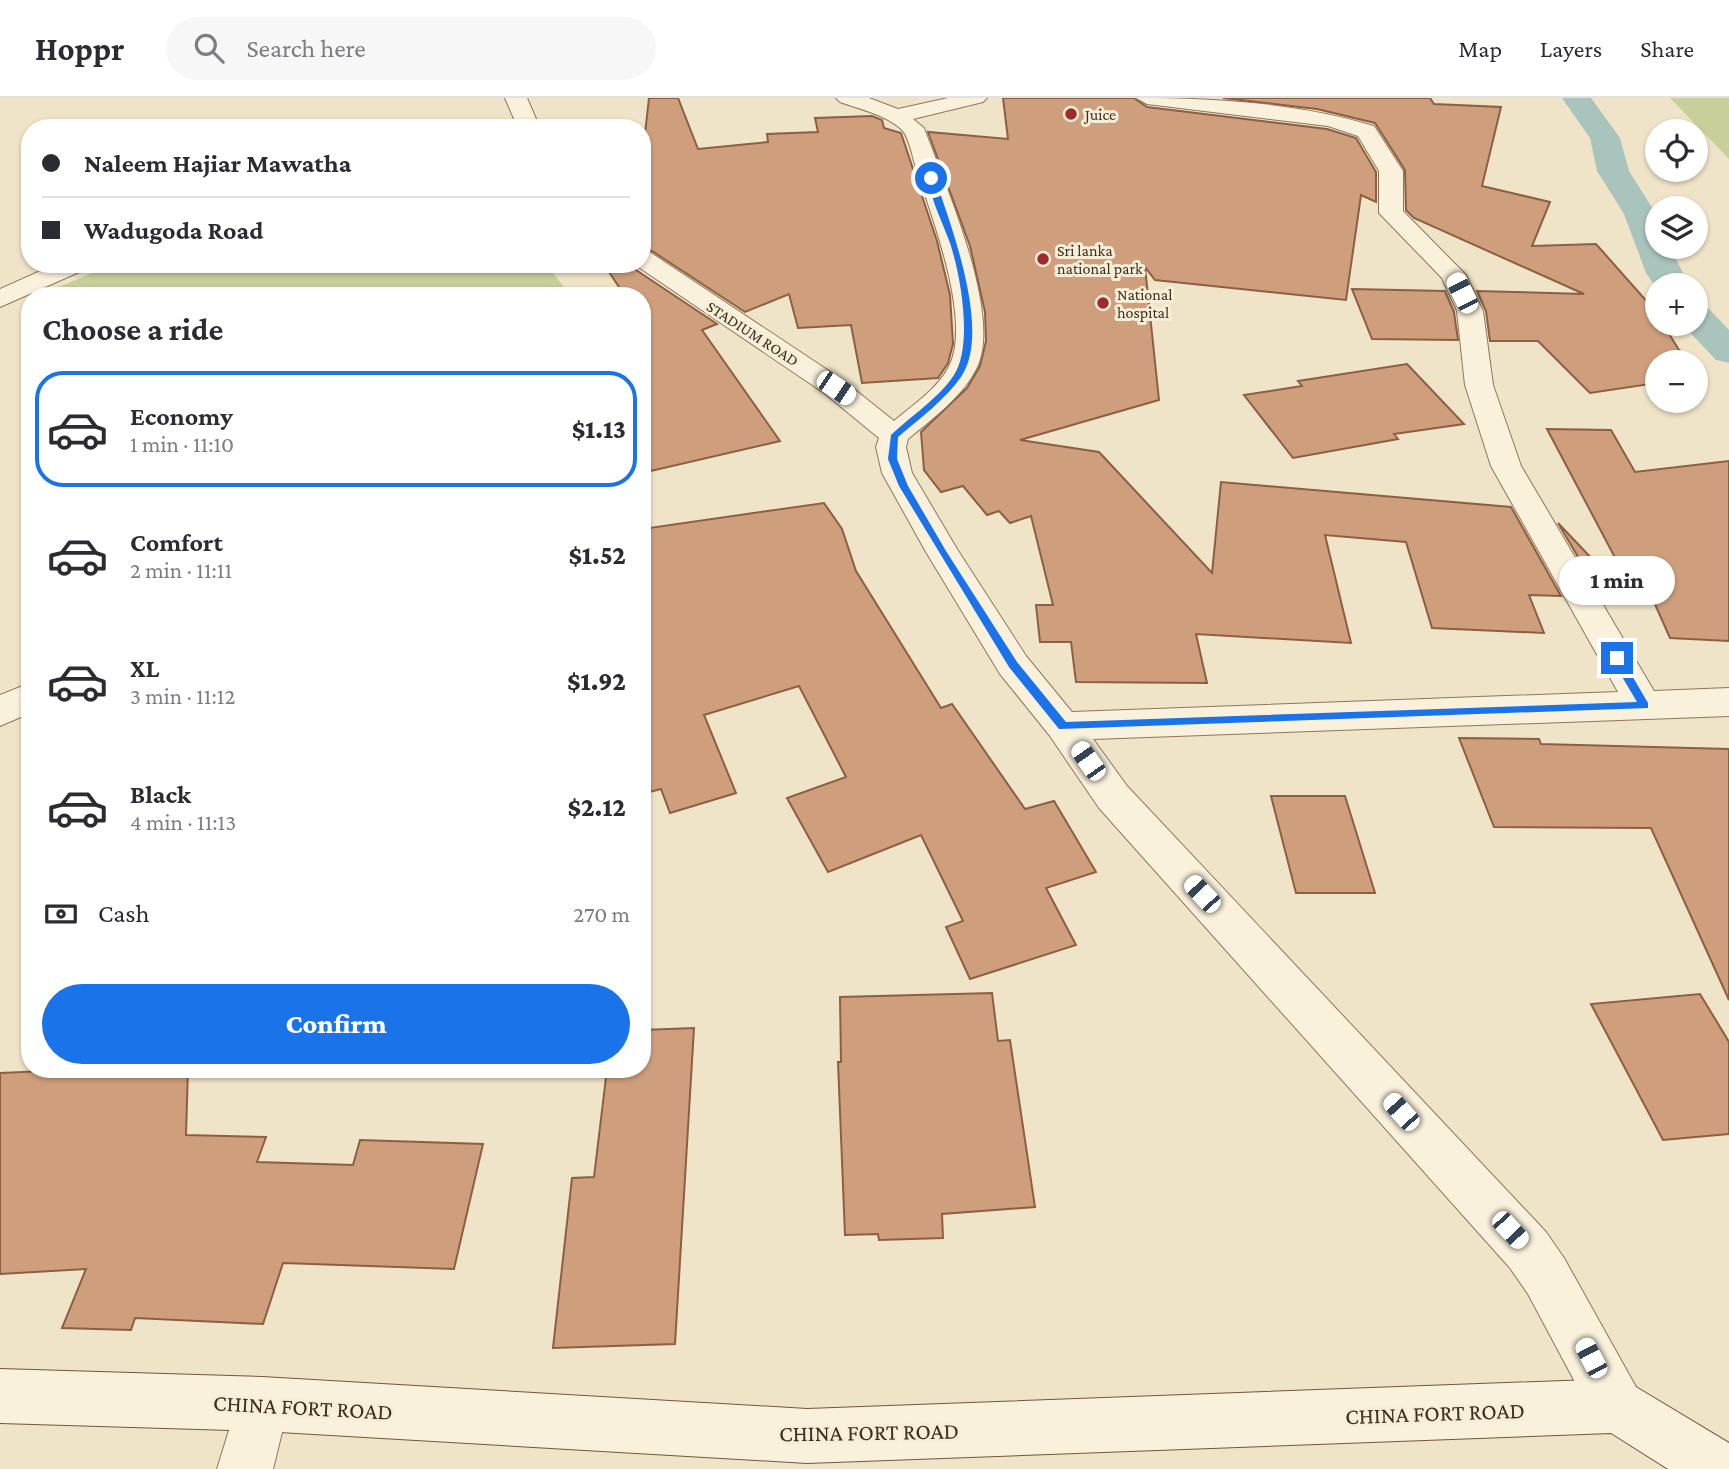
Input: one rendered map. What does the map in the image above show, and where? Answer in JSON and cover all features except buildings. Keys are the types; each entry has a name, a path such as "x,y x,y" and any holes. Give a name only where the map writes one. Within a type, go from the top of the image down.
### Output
{"street":[{"path":"516,98 525,119"},
{"path":"847,98 897,116 913,128 950,232 965,293 969,339 959,375 939,397 894,436 891,447 897,473 942,552 1013,664 1063,726 1113,797 1528,1250 1546,1276 1617,1406 1720,1469"},
{"path":"897,116 976,98"},
{"path":"1147,98 1331,120 1367,131 1391,171 1391,213 1453,275 1470,311 1479,385 1506,466 1644,706"},
{"name":"STADIUM ROAD","path":"651,265 857,402 894,436"},
{"path":"26,287 57,273"},
{"path":"0,299 21,289"},
{"path":"0,712 21,701"},
{"path":"1063,726 1729,702"},
{"name":"CHINA FORT ROAD","path":"0,1396 262,1404 807,1436 1617,1406"},
{"path":"245,1469 262,1404"}],"green space":[{"path":"1670,98 1729,98 1729,159 1708,137 1708,119 1690,119"},
{"path":"92,273 553,273 564,287 59,287"}],"waterway":[{"path":"1576,98 1605,138 1613,171 1640,214 1663,273"},
{"path":"1708,330 1729,352"}],"place":[{"name":"Juice","path":"1071,114"},
{"name":"Sri lanka national park","path":"1043,259"},
{"name":"National hospital","path":"1103,303"}],"route":[{"path":"931,178 957,253 965,293 968,351 959,375 949,387 894,436 892,459 897,473 942,552 1013,664 1063,726 1644,706 1617,658"}]}
